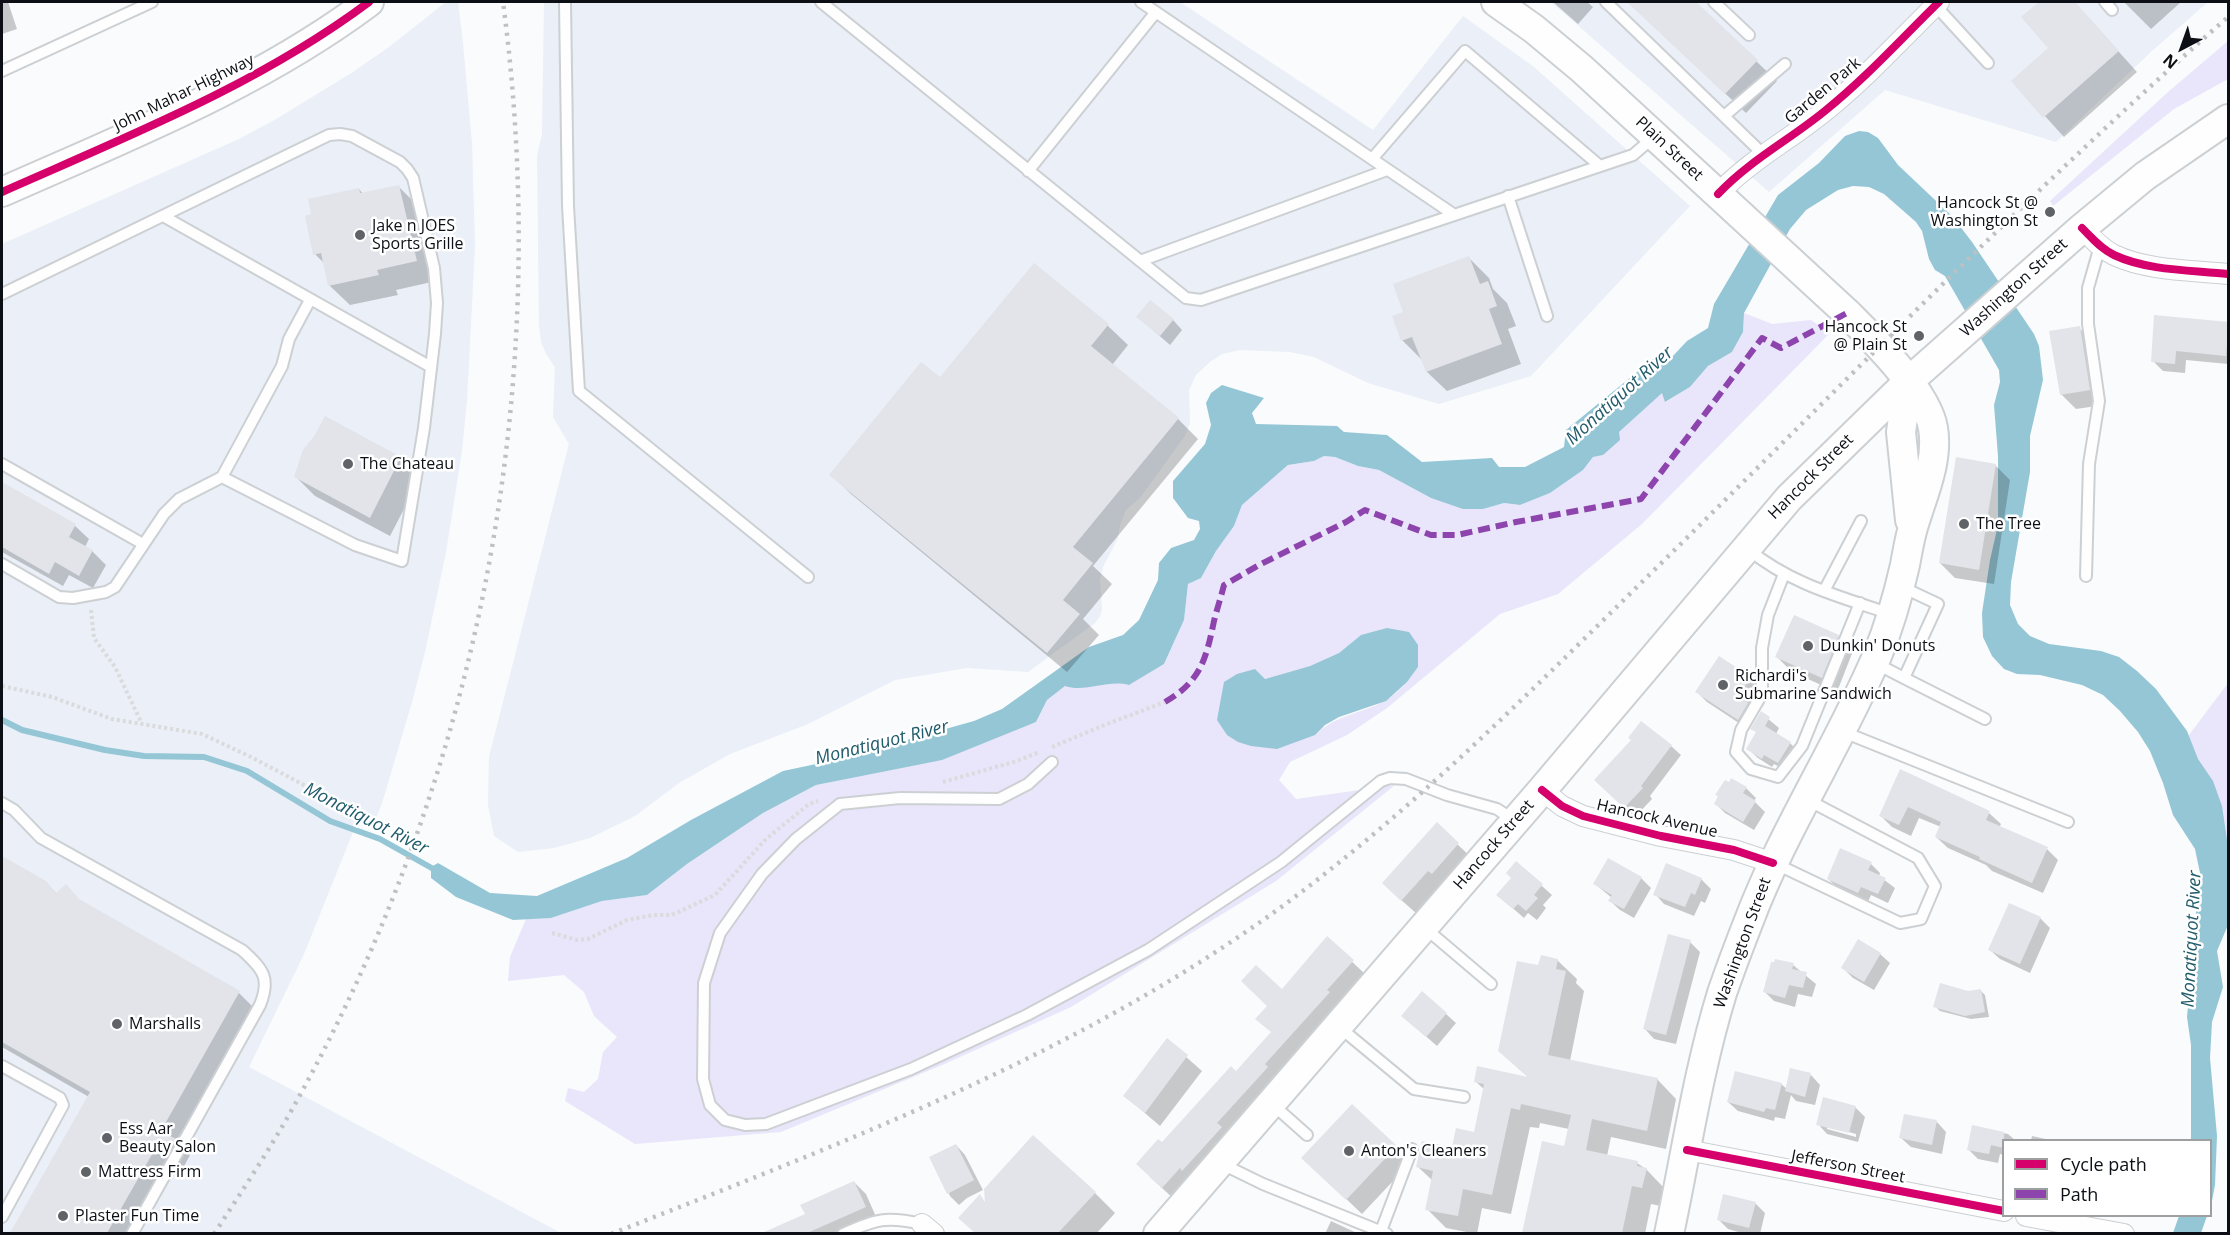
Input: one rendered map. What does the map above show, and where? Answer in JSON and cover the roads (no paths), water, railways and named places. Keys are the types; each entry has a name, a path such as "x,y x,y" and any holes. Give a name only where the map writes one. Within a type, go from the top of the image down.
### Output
{"main road":[{"name":"John Mahar Highway","path":"2,192 223,92 304,46 369,2"},
{"name":"Plain Street","path":"1496,2 1582,69 1748,221 1863,328 1908,382"},
{"path":"2091,237 2145,176 2229,119"},
{"name":"Washington Street","path":"1669,1233 1704,1061 1722,994 1748,921 1773,863 1874,662 1900,586 1911,533 1902,444 1902,420 1908,382 2021,282 2091,237"},
{"name":"Hancock Street","path":"1158,1233 1542,790 1746,547 1803,483 1908,382"}],"street":[{"name":"Garden Park","path":"1718,194 1740,173 1813,120 1843,95 1937,3"},
{"path":"2091,237 2113,254 2143,264 2229,274"},
{"name":"Hancock Avenue","path":"1542,790 1562,806 1583,816 1661,836 1734,850 1773,863"},
{"name":"Jefferson Street","path":"1687,1150 2002,1211"},
{"path":"2037,1217 2124,1233"}],"lane":[{"path":"2,71 152,2"},
{"path":"565,2 568,206 579,391 808,577"},
{"path":"821,2 1186,298 1201,300 1634,155 1655,136"},
{"path":"1141,2 1453,214"},
{"path":"1606,2 1764,155"},
{"path":"1714,2 1749,35"},
{"path":"1937,3 1988,63"},
{"path":"1028,171 1156,12"},
{"path":"1371,159 1465,51 1600,166"},
{"path":"1724,116 1785,64"},
{"path":"2,294 329,135 352,136 400,162 413,178 434,268 436,303 424,428 402,561 356,545 222,477"},
{"path":"1140,261 1387,170"},
{"path":"1508,196 1547,316"},
{"path":"163,216 431,367"},
{"path":"2086,576 2089,464 2099,401 2088,324 2091,237"},
{"path":"2,564 59,597 73,598 106,592 115,587 164,514 179,499 222,477 282,366 289,339 310,300"},
{"path":"2,464 143,544"},
{"path":"1824,591 1861,521"},
{"path":"1746,547 1784,574 1824,591 1892,614"},
{"path":"1784,574 1768,615 1762,648 1762,694 1741,730 1736,752 1751,769 1778,777 1802,746 1860,603"},
{"path":"1900,586 1938,604 1904,678"},
{"path":"1874,662 1985,719"},
{"path":"1841,731 2068,822"},
{"path":"1052,762 1028,784 999,799 900,798 840,804 796,839 762,874 720,933 704,983 703,1079 710,1105 725,1120 745,1125 766,1124 911,1069 1027,1015 1148,950 1212,908 1296,851 1381,781 1390,778 1406,779 1447,795 1497,809 1515,821"},
{"path":"1773,863 1900,923 1921,919 1935,886 1918,858 1806,799"},
{"path":"2,803 14,810 41,838 242,950 255,962 265,978 266,990 260,1005 132,1233"},
{"path":"1424,927 1491,984"},
{"path":"1338,1025 1414,1089 1464,1097"},
{"path":"2,1066 60,1098 63,1104 2,1217"},
{"path":"1271,1103 1307,1136"},
{"path":"1220,1162 1263,1184 1384,1232 1412,1149"},
{"path":"843,1233 880,1219 903,1220 928,1228"}],"water":[{"path":"1859,131 1868,132 1878,138 1898,165 1952,216 2034,334 2039,346 2043,380 2030,436 2030,472 2011,582 2010,605 2018,624 2030,636 2049,644 2101,651 2119,657 2137,671 2156,689 2187,731 2198,759 2213,781 2222,806 2228,847 2228,925 2217,951 2223,987 2212,1022 2210,1058 2217,1136 2212,1201 2212,1139 2191,1139 2191,1045 2187,1017 2191,974 2190,945 2199,896 2200,873 2195,849 2173,815 2150,751 2120,711 2103,695 2082,685 2040,675 2017,674 2004,669 1992,656 1983,637 1982,613 1998,525 1998,456 1994,405 2000,382 1999,370 1945,276 1935,270 1929,259 1922,231 1916,222 1884,194 1869,187 1853,186 1838,190 1806,210 1790,229 1744,313 1743,332 1732,352 1708,366 1690,387 1665,402 1662,393 1619,432 1620,440 1603,455 1593,457 1583,470 1550,493 1520,505 1504,503 1483,509 1463,509 1431,498 1379,470 1358,466 1335,457 1324,456 1314,461 1288,465 1242,505 1234,526 1216,551 1201,578 1188,584 1184,620 1164,664 1129,685 1113,684 1081,688 1065,686 1047,700 1036,722 942,760 816,785 763,813 687,864 647,895 602,901 551,918 513,920 456,897 431,878 431,867 438,863 490,893 537,896 627,858 691,820 783,771 835,760 974,721 1002,709 1089,647 1123,635 1139,620 1158,580 1159,563 1171,548 1194,540 1200,529 1199,521 1188,518 1173,498 1173,481 1205,444 1211,425 1206,403 1211,393 1222,385 1264,398 1252,413 1256,424 1337,426 1344,432 1387,435 1422,462 1492,458 1499,467 1525,467 1564,447 1566,430 1658,355 1672,357 1687,341 1708,328 1714,304 1778,195 1819,163 1845,136"},
{"path":"1387,628 1409,632 1418,645 1418,667 1407,682 1386,701 1339,717 1325,725 1315,735 1277,749 1238,742 1227,735 1217,720 1224,682 1237,674 1255,669 1265,679 1310,666 1339,653 1361,635"},
{"path":"2179,1217 2207,1217 2201,1233 2173,1233"}],"waterway":[{"name":"Monatiquot River","path":"2,720 22,730 105,750 144,756 204,757 247,771 330,821 380,839 437,871"}],"railway":[{"path":"214,1234 290,1113 363,968 416,837 458,702 489,565 509,425 518,285 516,143 503,2"},
{"path":"611,1234 873,1129 1042,1051 1125,1007 1205,959 1284,905 1379,830 1513,708 2004,224 2228,17"}],"place":[{"name":"Hancock St @ Washington St","path":"2050,212"},
{"name":"Jake n JOES Sports Grille","path":"360,235"},
{"name":"Hancock St @ Plain St","path":"1919,336"},
{"name":"The Chateau","path":"348,464"},
{"name":"The Tree","path":"1964,524"},
{"name":"Dunkin' Donuts","path":"1808,646"},
{"name":"Richardi's Submarine Sandwich","path":"1723,685"},
{"name":"Marshalls","path":"117,1024"},
{"name":"Ess Aar Beauty Salon","path":"107,1138"},
{"name":"Anton's Cleaners","path":"1349,1151"},
{"name":"Mattress Firm","path":"86,1172"},
{"name":"Plaster Fun Time","path":"63,1216"}]}
